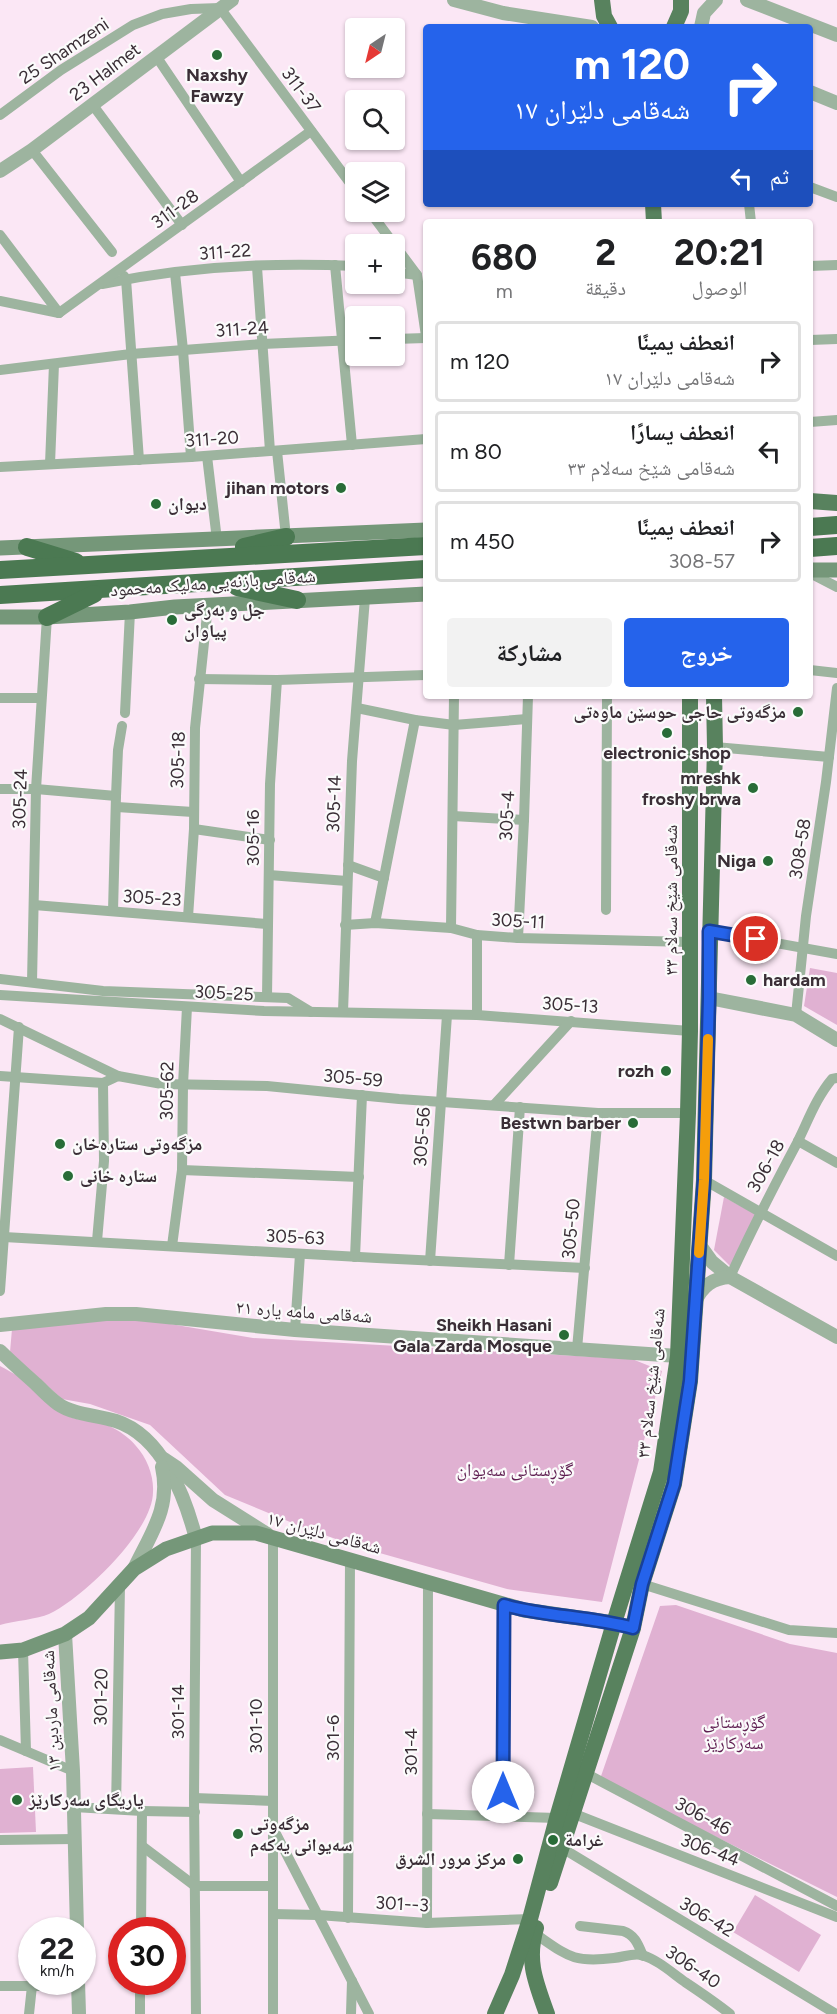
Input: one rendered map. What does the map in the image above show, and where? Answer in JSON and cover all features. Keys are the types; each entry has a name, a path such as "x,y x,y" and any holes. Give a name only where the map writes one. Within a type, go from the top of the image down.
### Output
{"highway":[{"path":"813,527 837,525"},
{"path":"206,557 286,537"},
{"name":"شەقامی بازنەیی مەلیک مەحمود","path":"0,570 423,546"},
{"path":"813,548 837,546"},
{"path":"27,547 90,566"},
{"name":"شەقامی بازنەیی مەلیک مەحمود","path":"0,596 423,569"},
{"path":"215,582 297,600"},
{"path":"47,617 104,590"}],"main road":[{"path":"602,0 604,16 608,24"},
{"path":"675,24 681,11 681,0"},
{"path":"813,503 837,503"},
{"path":"0,548 423,530"},
{"path":"813,572 837,570"},
{"path":"0,617 47,617 208,605 423,594"},
{"name":"شەقامی شێخ سەلام ٣٣","path":"495,2014 532,1927 614,1623 661,1472 678,1356 685,1193 690,1031 690,699"},
{"name":"شەقامی شێخ سەلام ٣٣","path":"547,1876 562,1848 564,1815 585,1773 633,1628 642,1584 674,1484 690,1381 704,1180 715,747 714,699"},
{"path":"685,1193 704,1180 695,1168 686,1162"},
{"name":"شەقامی دلێران ١٧","path":"0,1652 23,1650 64,1634 89,1618 134,1569 166,1549 212,1533 256,1533 524,1611 614,1623 633,1628"},
{"path":"532,1927 531,1963 547,2014"},
{"path":"505,1992 518,1985 529,1985 538,1989"}],"street":[{"name":"23 Halmet","path":"0,171 32,150 232,0"},
{"path":"454,0 503,13 573,24"},
{"path":"702,24 704,13 716,0"},
{"path":"747,0 809,24"},
{"name":"25 Shamzeni","path":"0,115 61,70 132,25 162,14 191,9 220,8"},
{"name":"311-37","path":"220,8 345,176"},
{"path":"813,26 837,35"},
{"path":"156,56 241,182"},
{"path":"813,93 837,103"},
{"path":"92,104 182,225"},
{"name":"311-28","path":"123,275 182,225 311,131"},
{"path":"32,150 112,252"},
{"path":"813,189 837,197"},
{"path":"377,222 417,275 423,316"},
{"path":"0,235 59,314"},
{"path":"335,265 352,445"},
{"name":"311-22","path":"59,314 98,285 123,275 257,267 345,265"},
{"path":"813,266 837,265"},
{"path":"257,267 262,344 286,537"},
{"path":"175,273 191,457"},
{"path":"405,273 417,275"},
{"path":"123,275 139,460"},
{"path":"0,301 59,314"},
{"path":"405,338 423,337"},
{"path":"813,340 837,339"},
{"name":"311-24","path":"0,370 131,354 342,340"},
{"path":"50,464 54,364"},
{"path":"813,422 837,420"},
{"name":"311-20","path":"0,468 207,456 423,439"},
{"path":"207,456 216,540"},
{"path":"813,574 837,587"},
{"name":"305-14","path":"343,1012 352,761 365,598"},
{"name":"305-18","path":"188,917 194,829 195,728 208,605"},
{"path":"125,713 130,612"},
{"name":"305-24","path":"32,982 36,789 47,617"},
{"path":"813,670 837,673"},
{"path":"200,679 277,680 423,675"},
{"name":"305-16","path":"267,997 270,784 277,680"},
{"name":"308-58","path":"796,1015 837,688"},
{"path":"0,698 41,698"},
{"path":"451,928 454,699"},
{"name":"305-4","path":"518,938 528,699"},
{"path":"606,910 607,699"},
{"path":"357,708 415,720 454,725 527,719"},
{"path":"375,923 415,720"},
{"path":"113,911 118,750 122,726"},
{"path":"715,747 829,757"},
{"path":"0,789 36,789 193,812"},
{"path":"453,816 524,820"},
{"path":"194,829 270,840"},
{"path":"348,865 384,878"},
{"path":"269,875 347,881"},
{"name":"305-23","path":"34,905 267,924"},
{"name":"305-11","path":"345,925 375,923 451,928 477,935 518,938 690,942"},
{"path":"709,931 837,954"},
{"path":"477,935 477,1015"},
{"path":"0,979 103,991 288,998 311,1012"},
{"name":"305-25","path":"0,995 186,1007 447,1015"},
{"path":"709,998 796,1015 837,1040"},
{"name":"305-62","path":"172,1246 182,1170 186,1007"},
{"name":"305-13","path":"447,1015 571,1021 690,1031"},
{"name":"305-56","path":"430,1261 447,1015"},
{"name":"305-59","path":"0,1019 118,1076 162,1084 267,1086 598,1113 688,1113"},
{"path":"494,1105 571,1021"},
{"path":"0,1291 19,1027"},
{"path":"0,1077 103,1083 118,1076"},
{"name":"306-18","path":"730,1277 759,1213 821,1093 832,1078 837,1078"},
{"path":"98,1241 104,1161 103,1083"},
{"path":"355,1257 362,1095"},
{"path":"509,1265 520,1107"},
{"name":"305-50","path":"577,1349 598,1113"},
{"path":"798,1141 837,1163"},
{"path":"182,1170 359,1177"},
{"path":"704,1180 837,1256"},
{"name":"305-63","path":"4,1237 585,1268"},
{"path":"699,1244 712,1262 730,1277 837,1336"},
{"path":"295,1330 300,1254"},
{"path":"695,1302 703,1288 709,1283 723,1277 730,1277"},
{"name":"شەقامی مامە یارە ٢١","path":"0,1325 106,1314 136,1314 295,1330 678,1356"},
{"path":"0,1351 58,1405 72,1411 118,1422 136,1430 160,1456 181,1495 196,1539"},
{"path":"160,1456 213,1500 273,1538"},
{"path":"134,1569 161,1514 165,1495 165,1478 160,1456"},
{"name":"301-10","path":"273,1538 273,2014"},
{"name":"301-14","path":"196,1539 194,1798 196,2014"},
{"name":"301-6","path":"348,1918 350,1560"},
{"name":"301-4","path":"427,1923 428,1582"},
{"path":"642,1584 789,1630 837,1633"},
{"name":"301-20","path":"116,1809 120,1586"},
{"path":"503,1815 504,1605"},
{"name":"شەقامی ماردین ١٣","path":"64,1634 73,1771 76,1917"},
{"path":"23,1650 26,1751"},
{"path":"0,1740 73,1771"},
{"name":"306-46","path":"585,1773 837,1906"},
{"path":"194,1798 273,1801"},
{"path":"74,1807 195,1812"},
{"path":"141,1917 142,1811"},
{"name":"306-44","path":"427,1814 564,1815 837,1917"},
{"path":"272,1826 369,2014"},
{"path":"0,1840 74,1839"},
{"path":"142,1846 195,1886 273,1886"},
{"name":"306-42","path":"562,1848 836,2014"},
{"name":"301--3","path":"273,1914 532,1927"},
{"path":"580,1926 630,1933 643,1956"},
{"name":"306-40","path":"532,1927 567,1956 583,1960 616,1958 632,1954 660,1963 730,2014"},
{"path":"351,2014 352,1979"},
{"path":"0,1986 18,1986"},
{"path":"29,2014 31,1995"},
{"path":"78,1995 79,2014"},
{"path":"140,1995 140,2014"}],"green space":[{"path":"810,968 837,973 837,1025 804,1006"},
{"path":"724,1197 755,1214 731,1267 714,1250"},
{"name":"گۆڕستانی سەیوان","path":"123,1316 253,1338 632,1359 662,1371 602,1602 507,1589 362,1548 307,1529 225,1495 150,1425 90,1404 62,1399 10,1352 12,1329"},
{"path":"0,1366 18,1376 63,1414 102,1423 125,1435 140,1451 149,1468 153,1492 150,1508 129,1544 114,1562 80,1594 49,1614 0,1625"},
{"name":"گۆڕستانی سەرکارێز","path":"676,1605 790,1644 837,1653 837,1897 600,1779 660,1606"},
{"name":"یاریگای سەرکارێز","path":"33,1767 36,1832 0,1833 0,1769"},
{"path":"755,1895 821,1935 799,1972 733,1932"}],"slow traffic":[{"path":"699,1253 704,1180 708,1039"}],"place":[{"name":"Naxshy Fawzy","path":"217,55"},
{"name":"jihan motors","path":"341,488"},
{"name":"دیوان","path":"156,504"},
{"name":"جل و بەرگی پیاوان","path":"172,620"},
{"name":"مزگەوتی حاجی حوسێن ماوەتی","path":"798,712"},
{"name":"electronic shop","path":"667,733"},
{"name":"mreshk froshy brwa","path":"753,788"},
{"name":"Niga","path":"768,861"},
{"name":"hardam","path":"751,980"},
{"name":"rozh","path":"666,1071"},
{"name":"Bestwn barber","path":"633,1123"},
{"name":"مزگەوتی ستارەخان","path":"60,1144"},
{"name":"ستاره خانی","path":"68,1176"},
{"name":"Sheikh Hasani Gala Zarda Mosque","path":"564,1335"},
{"name":"یاریگای سەرکارێز","path":"17,1800"},
{"name":"مزگەوتی سەیوانی یەکەم","path":"238,1834"},
{"name":"غرامة","path":"553,1840"},
{"name":"مرکز مرور الشرق","path":"518,1859"}],"route":[{"path":"503,1792 504,1605 524,1611 614,1623 633,1628 642,1584 674,1484 690,1381 704,1180 709,931 756,939"}]}
